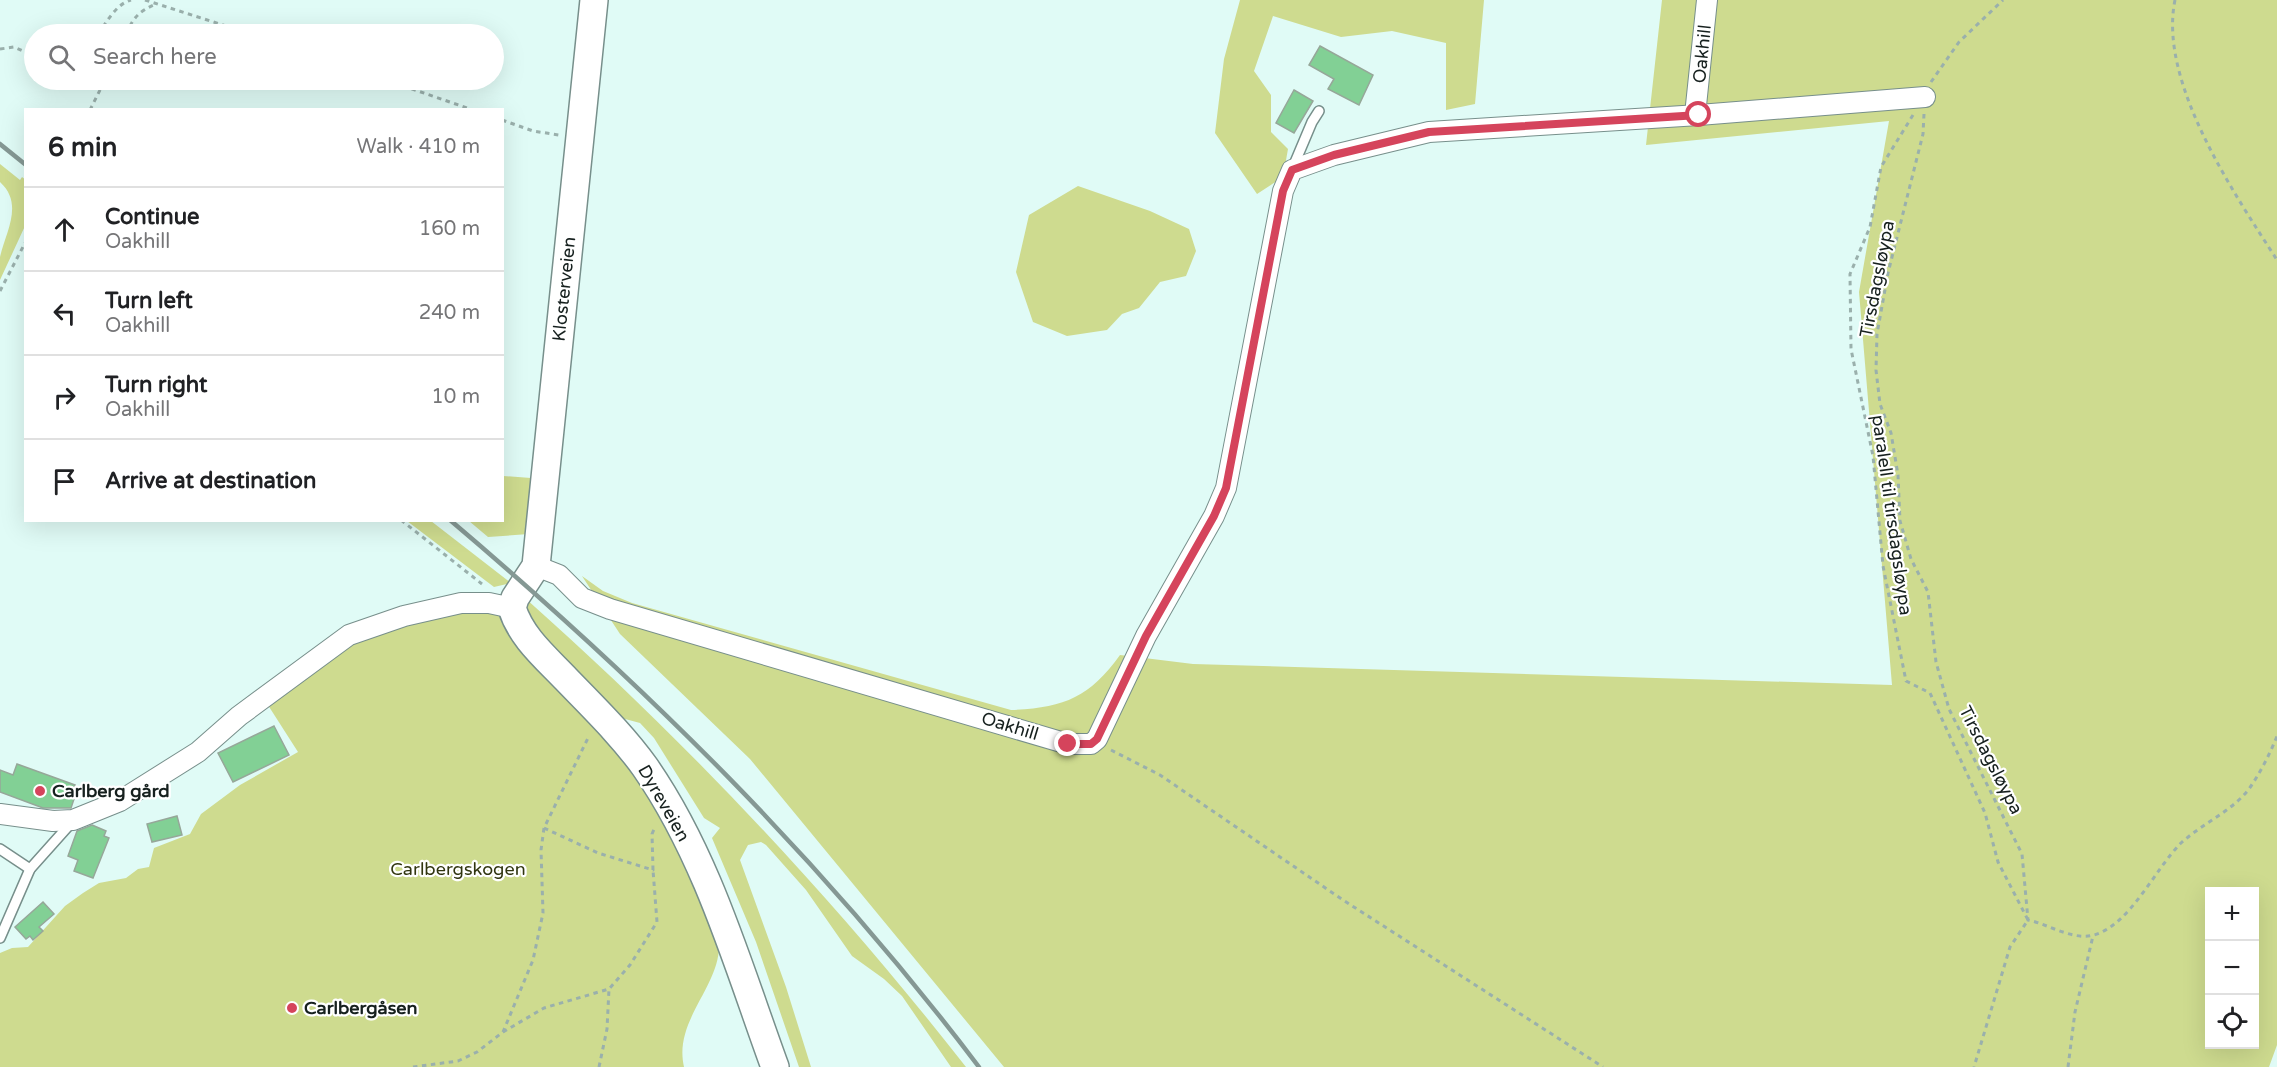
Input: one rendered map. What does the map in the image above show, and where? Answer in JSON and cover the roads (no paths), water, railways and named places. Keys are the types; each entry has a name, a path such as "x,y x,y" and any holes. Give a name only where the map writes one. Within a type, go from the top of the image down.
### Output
{"main road":[{"name":"Klosterveien","path":"533,571 594,0"},
{"path":"512,608 514,598 533,571"},
{"name":"Dyreveien","path":"512,608 525,636 599,713 644,766 668,803 696,861 732,948 774,1067"}],"street":[{"name":"Oakhill","path":"1695,115 1707,0"},
{"path":"1292,170 1334,155 1429,132 1695,115 1924,97"},
{"name":"Oakhill","path":"533,571 559,575 582,598 610,609 1068,744 1091,744 1097,739 1110,717 1146,636 1214,516 1226,488 1283,191 1292,170"},
{"path":"0,814 53,821 73,820 120,801 198,752 239,716 349,635 404,616 461,603 489,603 512,608"}],"lane":[{"path":"1292,170 1319,111"},
{"path":"0,939 30,868 73,820"},
{"path":"0,849 30,868"}],"railway":[{"path":"0,144 24,163"},
{"path":"452,522 594,647 730,779 859,918 979,1067"}],"place":[{"name":"Carlberg gård","path":"40,791"},
{"name":"Carlbergåsen","path":"292,1008"}],"park label":[{"name":"Carlbergskogen","path":"458,869"}]}
